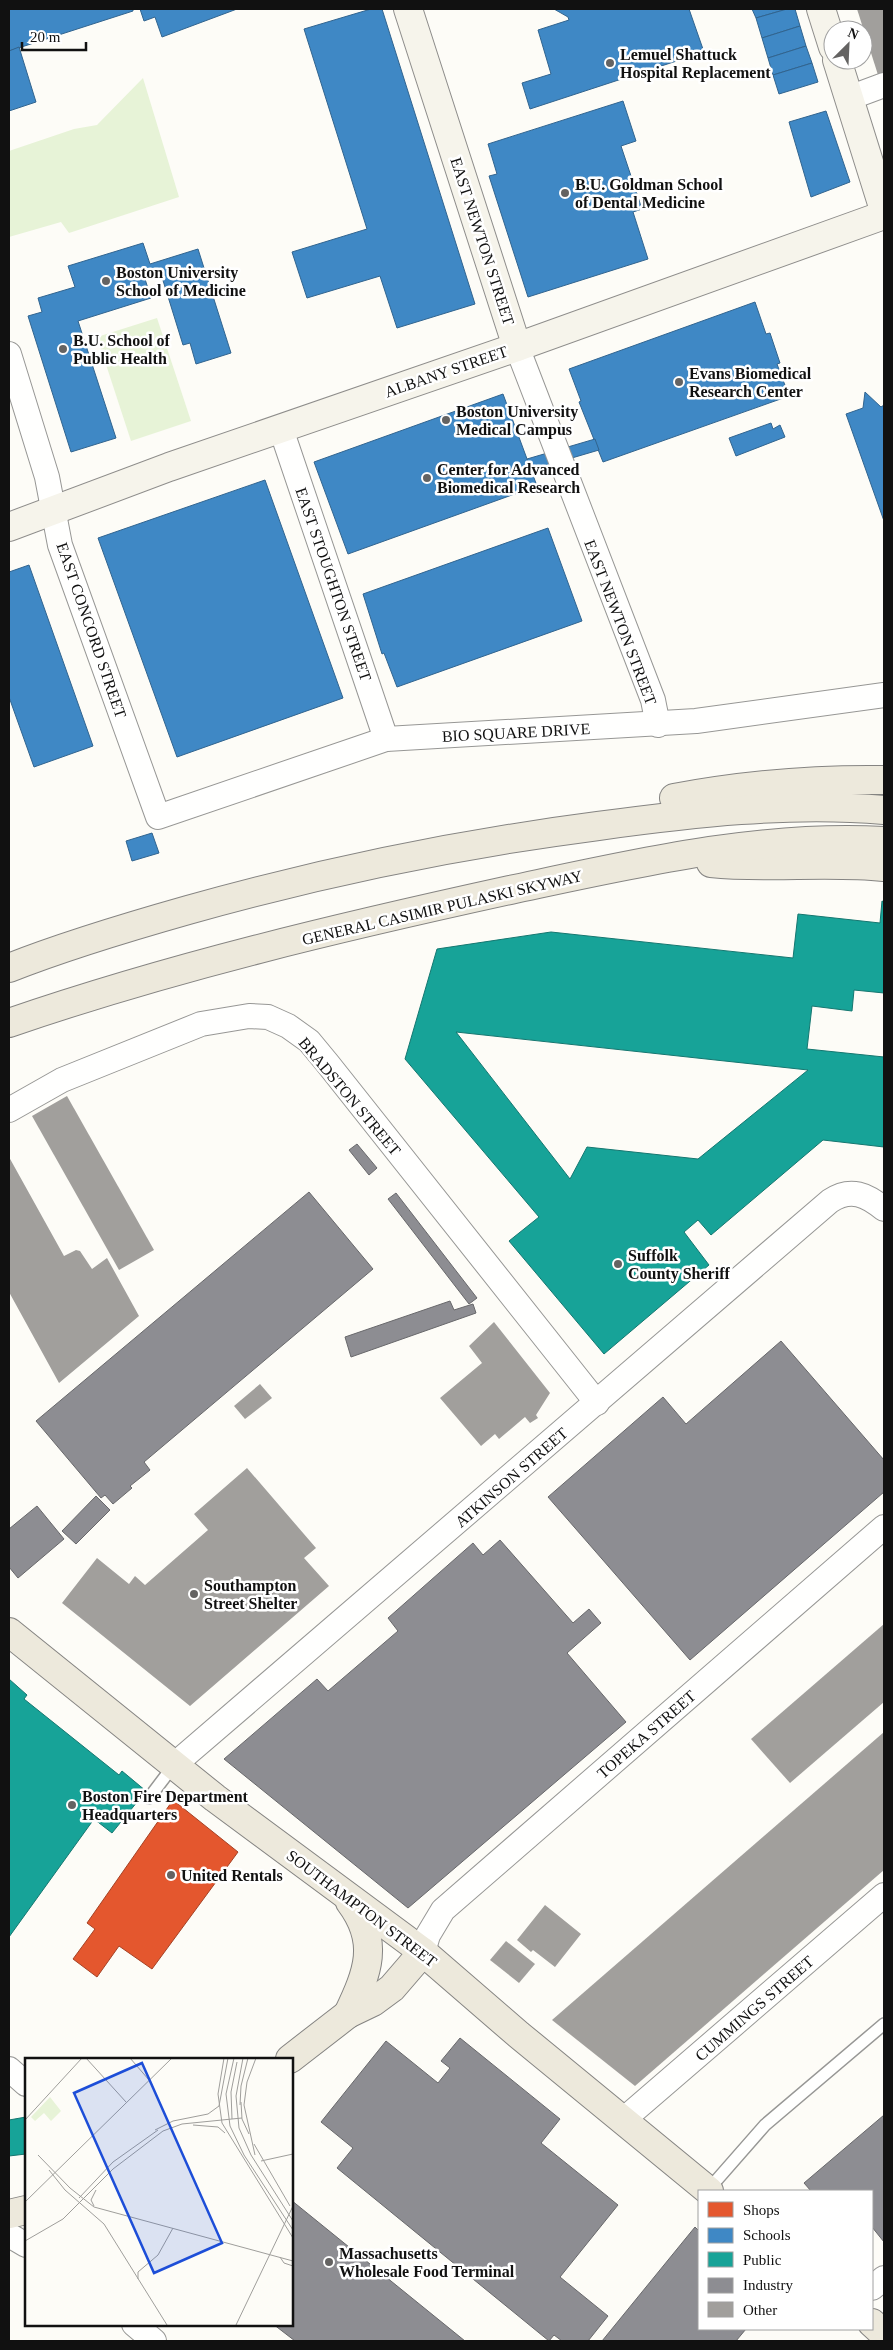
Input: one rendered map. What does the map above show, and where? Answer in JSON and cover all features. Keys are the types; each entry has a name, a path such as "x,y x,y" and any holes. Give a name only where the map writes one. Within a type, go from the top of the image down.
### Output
{"main road":[{"name":"EAST NEWTON STREET","path":"408,9 517,347"},
{"path":"840,70 884,210"},
{"name":"ALBANY STREET","path":"9,527 55,509 517,347 884,215"},
{"path":"549,832 640,805 680,797 793,782 884,780"},
{"path":"9,968 91,939 261,890 399,858 549,832 694,813 751,808 831,807 884,810"},
{"name":"GENERAL CASIMIR PULASKI SKYWAY","path":"15,1022 124,986 354,925 595,872 670,858 781,843 826,840 884,841"},
{"path":"670,858 744,866 810,863 884,867"},
{"name":"SOUTHAMPTON STREET","path":"9,1632 174,1765 423,1952 708,2190"},
{"path":"342,1890 360,1915 368,1934 369,1954 366,1972 348,2014"},
{"path":"291,2058 348,2014 373,2002 392,1988 423,1952"},
{"path":"9,2214 25,2210"},
{"path":"873,2325 884,2334"}],"street":[{"path":"849,98 884,85"},
{"name":"EAST NEWTON STREET","path":"517,347 652,700 658,725"},
{"name":"EAST CONCORD STREET","path":"9,354 48,477 60,545 158,817"},
{"name":"EAST STOUGHTON STREET","path":"281,429 386,739"},
{"name":"BIO SQUARE DRIVE","path":"158,817 386,739 696,722 884,695"},
{"name":"BRADSTON STREET","path":"9,1110 62,1080 201,1024 249,1016 268,1017 288,1026 309,1041 328,1064 597,1403"},
{"name":"ATKINSON STREET","path":"174,1765 597,1403 830,1200 839,1195 849,1193 865,1195 884,1209"},
{"name":"TOPEKA STREET","path":"423,1952 428,1935 443,1910 884,1527"},
{"name":"CUMMINGS STREET","path":"623,2120 884,1896"},
{"path":"9,2069 25,2083"},
{"path":"9,2235 25,2244"},
{"path":"873,2287 884,2278"},
{"path":"135,2325 154,2341"}],"lane":[{"path":"149,1798 174,1765"},
{"path":"710,2190 765,2125 884,2024"}],"green space":[{"path":"143,78 179,197 69,233 61,222 9,237 9,151 74,129 97,125"},
{"path":"157,318 191,421 131,441 97,337"}],"building: Shops":[{"name":"United Rentals","path":"173,1800 238,1852 152,1969 119,1946 97,1977 73,1959 95,1929 87,1923"}],"building: Schools":[{"path":"9,9 133,9 133,11 9,51"},
{"path":"140,9 237,9 162,37 155,17 144,21"},
{"path":"371,9 382,9 475,304 397,328 380,276 307,298 292,252 367,229 304,29"},
{"name":"Lemuel Shattuck Hospital Replacement","path":"554,9 689,9 704,52 530,109 522,83 551,74 538,30 569,20 568,17"},
{"path":"752,9 787,9 756,18"},
{"path":"787,9 795,9 800,26 762,38 756,18"},
{"path":"800,26 806,46 768,58 762,38"},
{"path":"806,46 812,63 773,75 768,58"},
{"path":"19,47 36,102 9,111 9,51"},
{"path":"812,63 818,82 779,94 773,75"},
{"name":"B.U. Goldman School of Dental Medicine","path":"623,101 636,141 621,146 642,209 633,212 648,259 528,297 489,176 497,174 488,144"},
{"path":"826,111 850,182 811,197 789,122"},
{"name":"B.U. School of Public Health","path":"143,243 150,264 198,249 231,353 196,364 190,343 183,345 161,274 145,279 151,298 78,321 116,438 71,452 28,316 42,312 38,298 75,287 68,266"},
{"name":"Evans Biomedical Research Center","path":"755,302 766,334 770,333 780,363 777,364 789,396 603,462 579,402 581,401 569,369"},
{"path":"865,392 881,407 884,405 884,521 846,414 863,408"},
{"name":"Center for Advanced Biomedical Research","path":"503,394 537,486 348,554 314,462"},
{"path":"771,423 773,429 780,425 785,437 736,456 729,438"},
{"path":"595,439 599,450 531,470 527,459"},
{"path":"265,480 343,698 177,757 98,538"},
{"path":"548,528 582,621 397,687 384,653 382,654 363,594"},
{"path":"29,565 93,746 34,767 9,697 9,572"},
{"path":"152,833 159,853 132,861 126,841"}],"building: Public":[{"path":"882,901 884,902 884,993 854,990 852,1011 812,1006 807,1049 884,1057 884,1147 823,1140 711,1235 698,1220 684,1232 709,1265 604,1354 509,1241 539,1217 405,1059 437,949 551,932 793,958 798,914 880,923","holes":["456,1032 808,1070 698,1159 587,1147 570,1179"]},
{"name":"Boston Fire Department Headquarters","path":"9,1679 27,1695 24,1699 119,1775 122,1771 146,1791 112,1833 94,1819 9,1937"},
{"path":"25,2117 25,2154 9,2156 9,2120"}],"building: Industry":[{"path":"357,1144 377,1168 369,1175 349,1150"},
{"path":"309,1192 373,1269 144,1462 150,1470 130,1486 132,1488 113,1504 105,1495 101,1498 36,1421"},
{"path":"396,1193 477,1298 469,1304 388,1199"},
{"path":"450,1301 454,1310 473,1304 476,1313 351,1357 345,1337"},
{"path":"781,1341 884,1460 884,1492 690,1660 548,1497 663,1397 686,1424"},
{"path":"96,1496 110,1510 76,1544 62,1531"},
{"path":"37,1506 64,1539 18,1578 9,1567 9,1529"},
{"path":"500,1540 573,1623 589,1609 601,1623 567,1653 626,1722 408,1908 224,1759 317,1679 328,1691 398,1631 388,1618 473,1543 483,1555"},
{"path":"460,2038 560,2119 541,2143 618,2205 560,2277 608,2316 588,2341 562,2341 554,2335 549,2341 337,2168 353,2148 321,2122 386,2041 438,2083 450,2068 441,2061"},
{"path":"884,2115 884,2242 873,2228 873,2190 810,2190 804,2183"},
{"name":"Massachusetts Wholesale Food Terminal","path":"292,2201 465,2341 295,2341 274,2325 292,2325"},
{"path":"695,2227 698,2230 698,2330 745,2330 736,2341 602,2341"}],"building: Other":[{"path":"857,9 884,9 884,76 879,78 873,59 873,20 861,20"},
{"path":"67,1096 154,1250 119,1270 32,1116"},
{"path":"9,1157 64,1256 76,1250 80,1251 92,1269 107,1258 139,1316 59,1383 9,1292"},
{"path":"494,1322 550,1393 536,1415 538,1418 530,1423 525,1417 499,1439 495,1434 481,1446 440,1398 482,1363 469,1346"},
{"path":"260,1384 272,1398 245,1419 234,1406"},
{"name":"Southampton Street Shelter","path":"247,1468 316,1548 304,1558 329,1586 190,1706 62,1603 97,1558 129,1584 135,1576 145,1585 208,1530 194,1514"},
{"path":"884,1624 884,1702 790,1783 751,1739"},
{"path":"884,1732 884,1870 635,2086 552,2020"},
{"path":"545,1905 581,1934 555,1967 533,1950 531,1952 517,1940"},
{"path":"506,1941 535,1964 519,1983 490,1960"}],"place":[{"name":"Lemuel Shattuck Hospital Replacement","path":"610,63"},
{"name":"B.U. Goldman School of Dental Medicine","path":"565,193"},
{"name":"Boston University School of Medicine","path":"106,281"},
{"name":"B.U. School of Public Health","path":"63,349"},
{"name":"Evans Biomedical Research Center","path":"679,382"},
{"name":"Boston University Medical Campus","path":"446,420"},
{"name":"Center for Advanced Biomedical Research","path":"427,478"},
{"name":"Suffolk County Sheriff","path":"618,1264"},
{"name":"Southampton Street Shelter","path":"194,1594"},
{"name":"Boston Fire Department Headquarters","path":"72,1805"},
{"name":"United Rentals","path":"171,1875"},
{"name":"Massachusetts Wholesale Food Terminal","path":"329,2262"}]}
